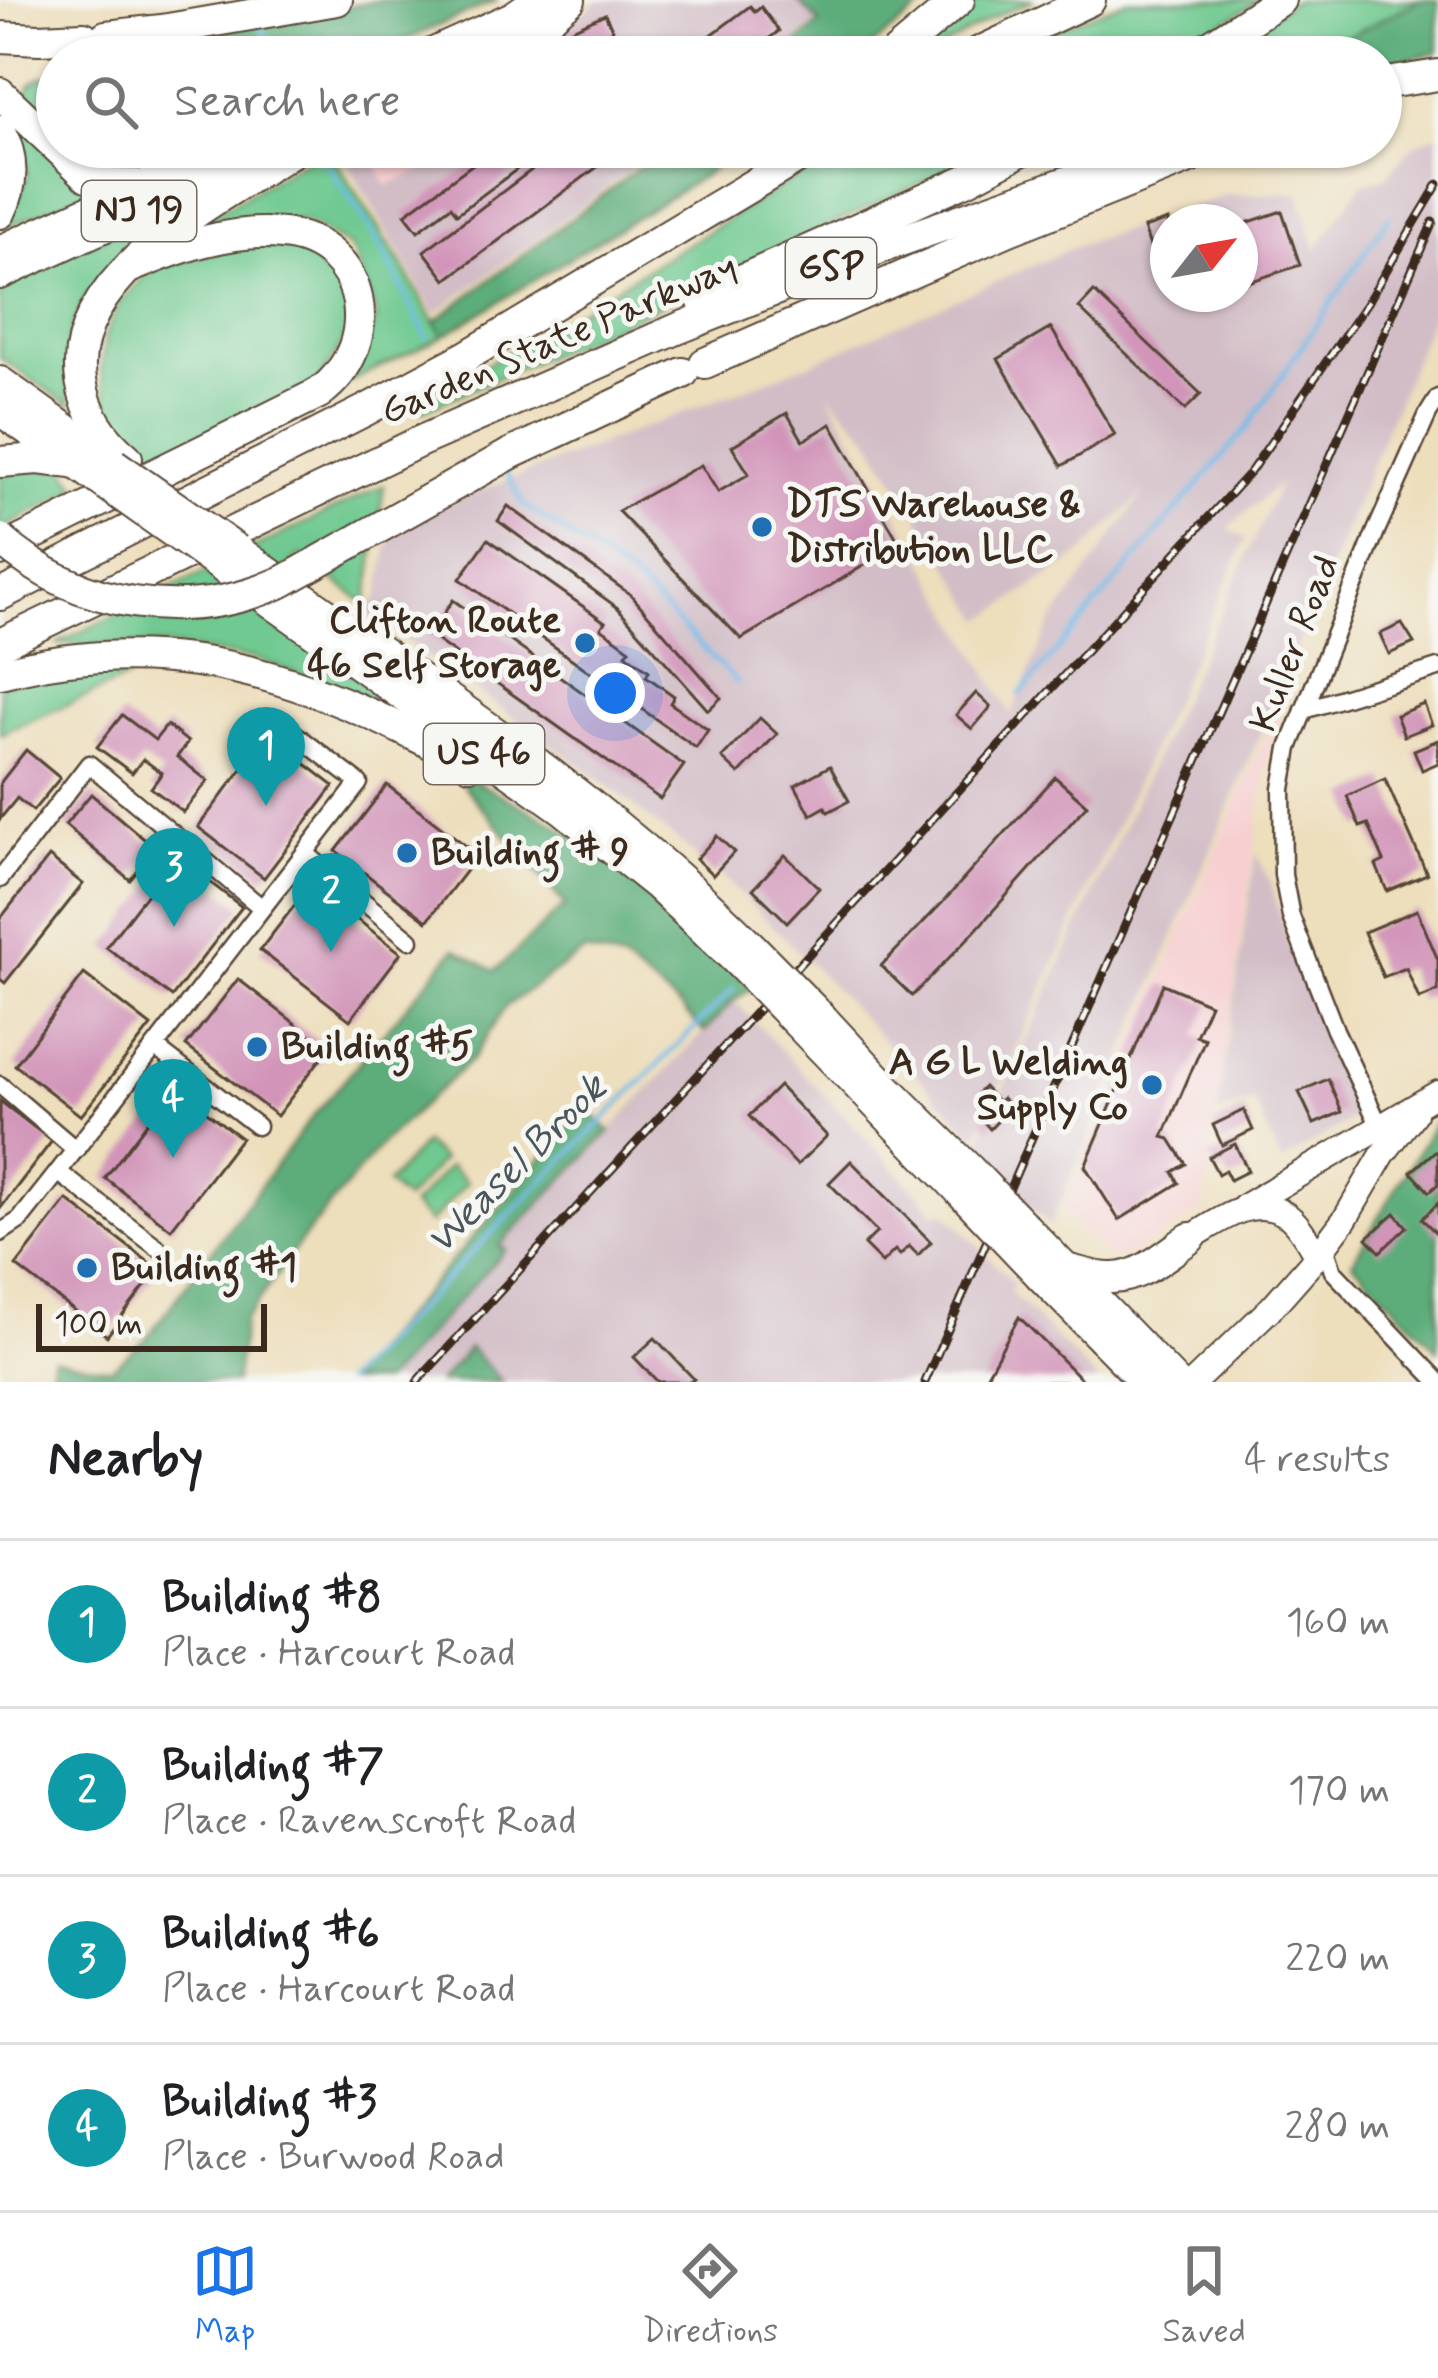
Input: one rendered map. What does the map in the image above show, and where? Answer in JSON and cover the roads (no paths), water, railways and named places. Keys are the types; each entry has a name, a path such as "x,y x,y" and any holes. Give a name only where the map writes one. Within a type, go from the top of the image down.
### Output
{"highway":[{"path":"95,36 162,30 337,0"},
{"path":"471,36 538,0"},
{"path":"514,36 570,0"},
{"path":"916,36 959,0"},
{"path":"1014,36 1090,0"},
{"path":"1224,36 1280,0"},
{"path":"0,37 36,39"},
{"path":"1402,81 1438,76"},
{"path":"0,93 36,127"},
{"path":"0,130 11,169 0,213"},
{"path":"79,168 110,184 145,185"},
{"name":"NJ 19","path":"0,251 183,168"},
{"name":"NJ 19","path":"0,274 232,168"},
{"path":"0,462 102,465 109,443 82,388 80,354 94,311 129,268 176,228 267,168"},
{"path":"682,226 753,168"},
{"name":"Garden State Parkway","path":"0,595 465,357 780,168"},
{"path":"153,569 274,494 415,425 987,168"},
{"name":"Garden State Parkway","path":"0,644 441,432 659,336 904,239 1105,168"},
{"path":"0,539 47,573 90,592 136,603 215,603 249,596 510,454 1009,230 1164,168"},
{"path":"0,551 319,393 340,375 354,351 360,324 352,283 338,262 308,240 271,233 213,240 180,247 129,268"},
{"name":"US 46","path":"0,382 102,465 611,847 747,956"},
{"name":"US 46","path":"0,410 102,465"},
{"name":"US 46","path":"225,556 587,800 657,856 816,1028 887,1088 964,1180 1171,1380"},
{"path":"0,674 70,660 155,657 268,675 337,699 453,754 611,847"},
{"path":"1052,1266 1110,1279 1121,1277 1151,1265 1190,1238"},
{"path":"1134,1340 1129,1312 1133,1294 1151,1265"},
{"name":"US 46","path":"1052,1266 1171,1380"}],"street":[{"name":"Kuller Road","path":"1380,1127 1291,917 1283,875 1282,789 1289,748 1304,710 1376,531 1438,398"},
{"path":"1304,710 1438,668"},
{"path":"0,1233 20,1220 76,1150 359,783 286,727"},
{"path":"0,879 89,764 262,908"},
{"path":"305,853 410,940"},
{"path":"155,1047 257,1126"},
{"path":"0,1085 76,1150"},
{"path":"1190,1238 1380,1127 1433,1105"},
{"path":"1171,1380 1272,1306 1346,1219 1383,1154 1433,1105"},
{"path":"58,1172 157,1247"},
{"path":"1245,1206 1288,1216 1346,1286 1438,1381"}],"waterway":[{"name":"Weasel Brook","path":"262,29 266,36"},
{"name":"Weasel Brook","path":"330,168 380,244 427,337"},
{"path":"1020,694 1246,429 1389,217"},
{"name":"Weasel Brook","path":"504,469 523,504 635,580 738,683"},
{"name":"Weasel Brook","path":"344,1382 733,989"}],"railway":[{"path":"417,1382 1251,471 1368,301 1438,184"},
{"path":"925,1382 1433,222"}],"place":[{"name":"DTS Warehouse & Distribution LLC","path":"762,527"},
{"name":"Clifton Route 46 Self Storage","path":"585,643"},
{"name":"Building #8","path":"266,806"},
{"name":"Building # 9","path":"407,853"},
{"name":"Building #6","path":"174,927"},
{"name":"Building #7","path":"331,952"},
{"name":"Building #5","path":"257,1047"},
{"name":"A G L Welding Supply Co","path":"1152,1085"},
{"name":"Building #3","path":"173,1158"},
{"name":"Building #1","path":"87,1268"}]}
